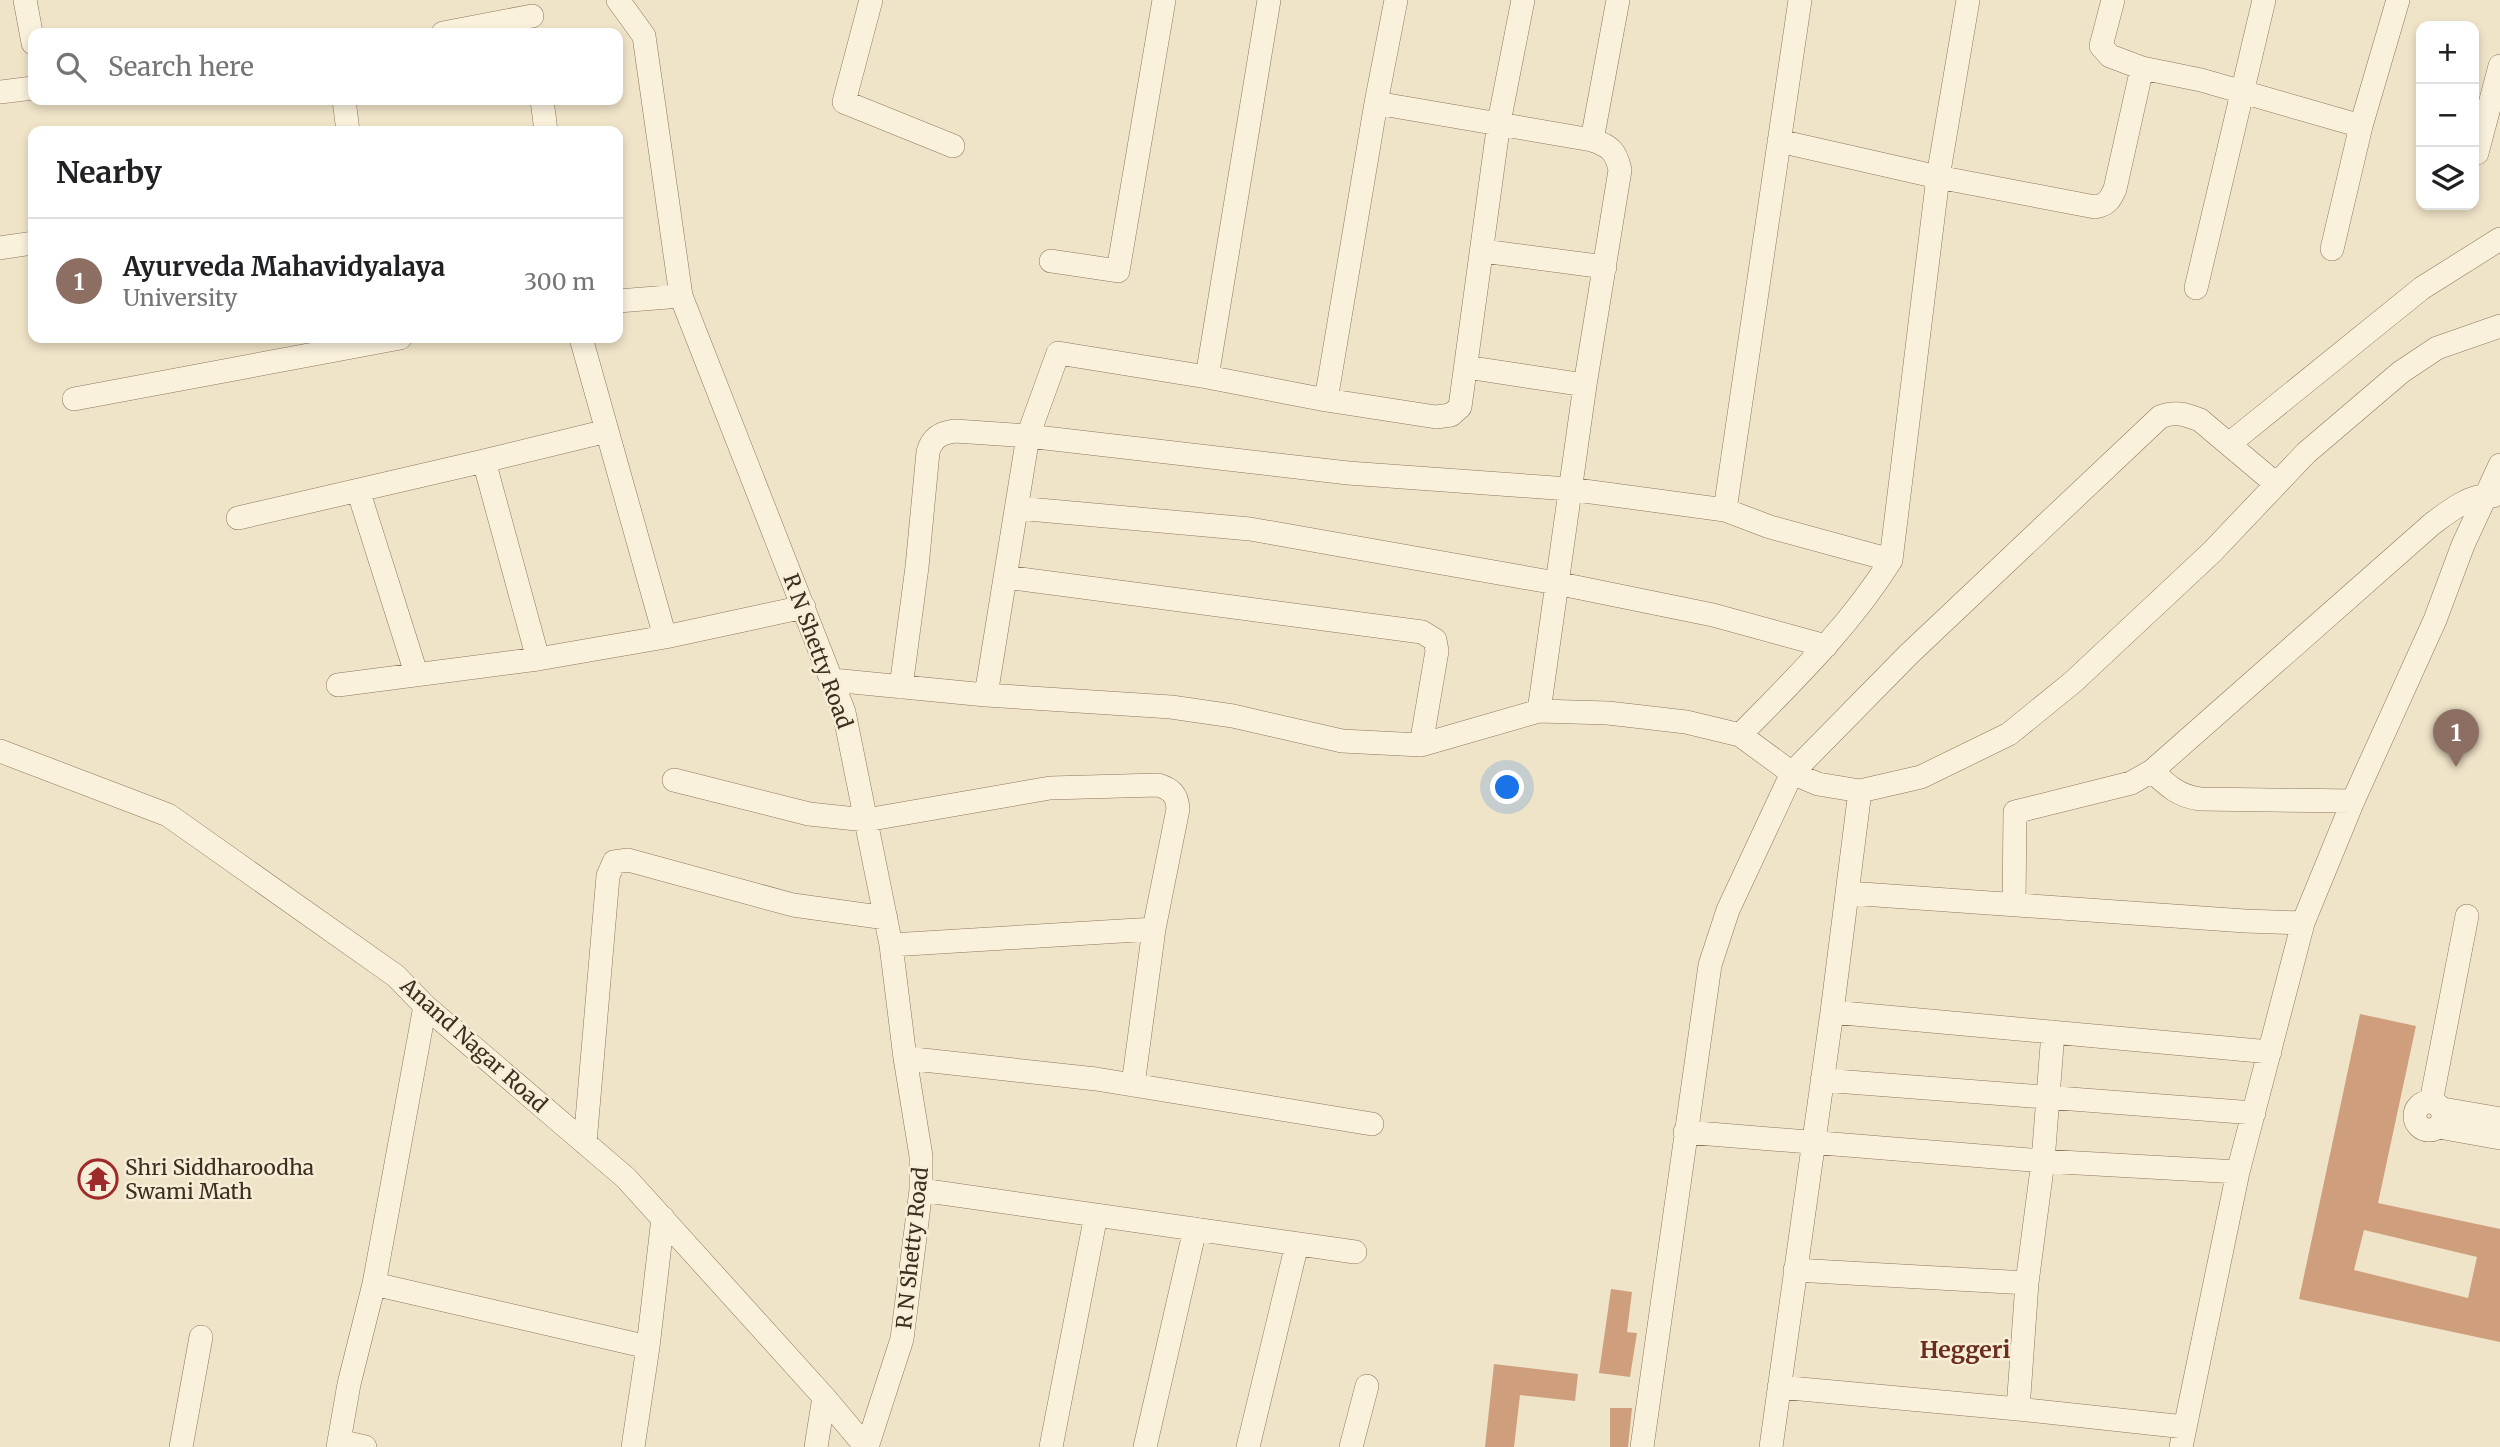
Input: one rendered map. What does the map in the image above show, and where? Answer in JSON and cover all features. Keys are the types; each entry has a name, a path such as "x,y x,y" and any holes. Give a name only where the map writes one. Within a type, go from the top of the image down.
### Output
{"street":[{"path":"25,0 30,28"},
{"name":"R N Shetty Road","path":"618,0 645,36 681,296 844,712 891,945 921,1156 921,1190 902,1339 867,1447"},
{"path":"871,0 844,102 953,146"},
{"path":"1051,261 1118,271 1164,0"},
{"path":"1207,377 1269,0"},
{"path":"1326,400 1396,0"},
{"path":"986,695 1028,436 1058,353 1436,417 1451,415 1460,407 1499,122 1523,0"},
{"path":"1592,140 1618,0"},
{"path":"1725,510 1800,0"},
{"path":"1745,738 1872,590 1891,559 1938,177 1968,0"},
{"path":"2113,0 2101,46 2110,56 2142,68 2241,91 2361,126"},
{"path":"2196,288 2264,0"},
{"path":"2332,249 2361,126 2398,0"},
{"path":"471,28 532,17"},
{"path":"2479,147 2500,66"},
{"path":"1779,141 1938,177 2095,207 2110,200 2115,189 2142,68"},
{"path":"0,92 28,89"},
{"path":"1376,103 1592,140 1608,146 1617,154 1620,170 1569,489 1539,711"},
{"path":"345,105 347,126"},
{"path":"543,105 545,126"},
{"path":"2229,444 2422,288 2500,239"},
{"path":"0,248 28,244"},
{"path":"1483,251 1605,267"},
{"path":"623,301 681,296"},
{"path":"832,680 986,695 1171,707 1233,716 1342,741 1421,745 1539,711 1608,713 1673,720 1716,728 1745,738 1785,768 1818,784 1860,791 1922,776 2009,734 2083,673 2212,552 2305,453 2401,372 2437,348 2500,326"},
{"path":"74,399 373,343"},
{"path":"582,343 665,637"},
{"path":"1466,367 1585,385"},
{"path":"1642,1447 1710,965 1728,909 1785,768 2160,417 2171,413 2185,414 2200,421 2276,484"},
{"path":"901,687 931,444 944,432 955,430 1348,473 1569,489 1725,510 1770,527 1891,559"},
{"path":"238,518 607,431"},
{"path":"484,461 538,659"},
{"path":"1779,1387 2018,1409 2183,1437 2238,1172 2303,923 2353,801 2435,620 2463,545 2493,496 2500,465"},
{"path":"358,490 416,673"},
{"path":"2014,904 2015,812 2131,783 2152,771 2432,524 2455,507 2493,496"},
{"path":"1017,508 1250,528 1556,583 1713,615 1826,646"},
{"path":"1006,578 1422,632 1434,640 1437,651 1421,745"},
{"path":"338,685 538,659 665,637 804,607"},
{"name":"Anand Nagar Road","path":"0,751 168,816 396,976 425,1006 626,1178 867,1447"},
{"path":"2152,771 2172,790 2192,798 2353,801"},
{"path":"674,780 809,814 866,820 1050,788 1158,785 1170,789 1177,798 1178,809 1154,929 1133,1085"},
{"path":"1772,1447 1860,791"},
{"path":"585,1143 608,876 614,862 628,860 793,905 886,918"},
{"path":"1848,893 2303,923"},
{"path":"2438,1112 2467,916"},
{"path":"891,945 1154,929"},
{"path":"365,1447 338,1444 349,1384 374,1284 425,1006"},
{"path":"1832,1012 2270,1052"},
{"path":"2018,1409 2027,1283 2043,1161 2053,1032"},
{"path":"905,1058 1133,1085 1372,1124"},
{"path":"1822,1080 2254,1113"},
{"path":"2438,1112 2500,1119"},
{"path":"2438,1112 2500,1138"},
{"path":"1685,1132 2043,1161 2238,1172"},
{"path":"921,1190 1355,1252"},
{"path":"1051,1447 1096,1215"},
{"path":"633,1447 663,1218"},
{"path":"1145,1447 1195,1229"},
{"path":"1248,1447 1297,1244"},
{"path":"1795,1270 2027,1283"},
{"path":"374,1284 648,1347"},
{"path":"181,1447 201,1337"},
{"path":"1351,1447 1367,1386"},
{"path":"816,1447 824,1397"}],"building":[{"path":"2360,1014 2416,1026 2378,1203 2500,1229 2500,1342 2299,1299","holes":["2364,1230 2477,1257 2468,1298 2354,1270"]},
{"path":"1611,1289 1632,1292 1627,1332 1637,1333 1630,1377 1599,1373"},
{"path":"1494,1364 1578,1374 1575,1401 1520,1395 1514,1447 1485,1447"},
{"path":"1610,1408 1632,1408 1628,1447 1610,1447"}],"place":[{"name":"Ayurveda Mahavidyalaya","path":"2456,767"},
{"name":"Shri Siddharoodha Swami Math","path":"98,1179"}],"district":[{"name":"Heggeri","path":"1965,1349"}]}
